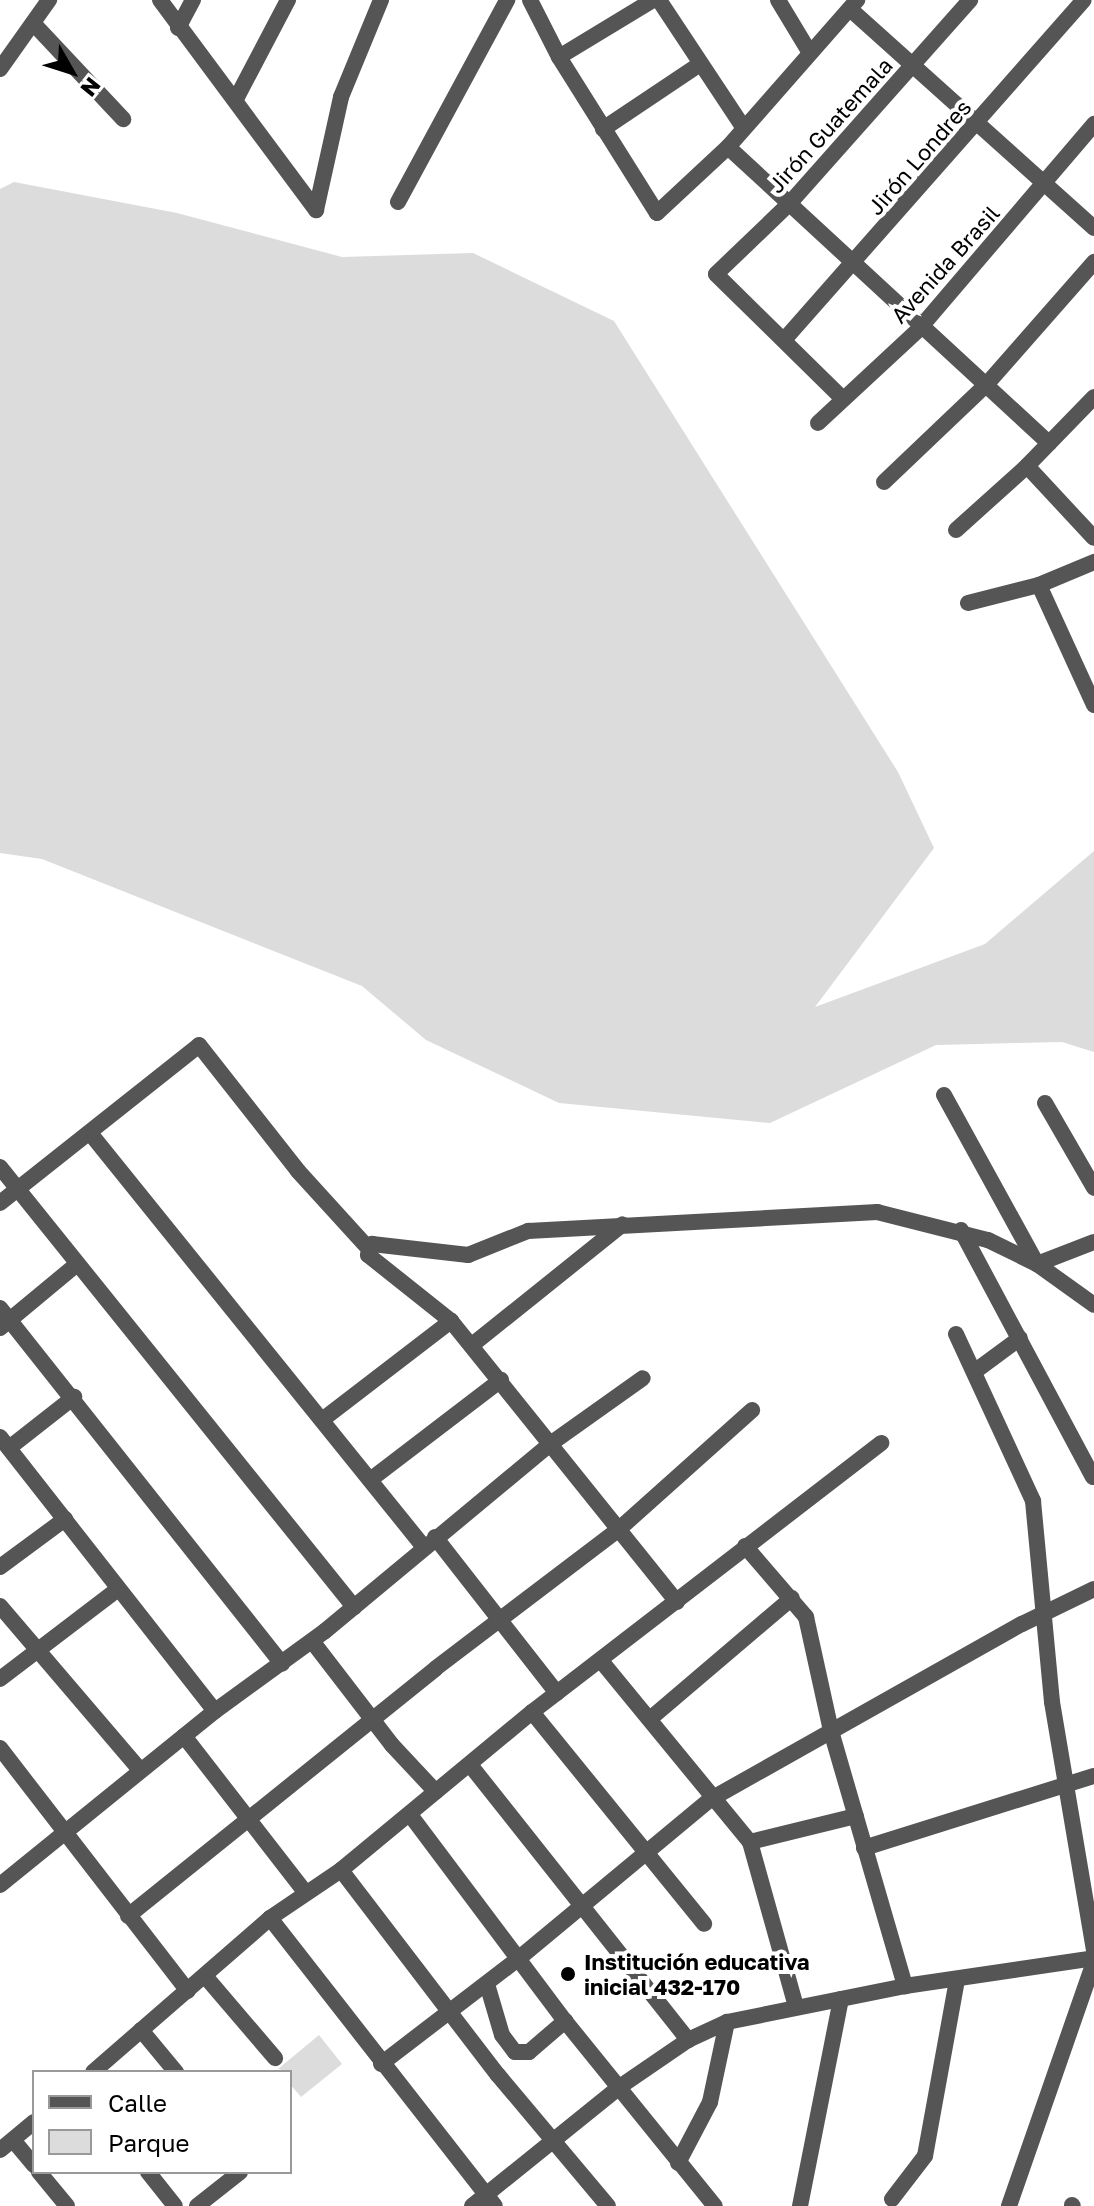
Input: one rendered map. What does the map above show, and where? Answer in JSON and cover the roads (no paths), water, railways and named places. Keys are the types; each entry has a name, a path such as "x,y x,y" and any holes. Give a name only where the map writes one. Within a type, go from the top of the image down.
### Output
{"street":[{"path":"3,59 49,0"},
{"path":"160,0 316,210 341,97 381,0"},
{"path":"178,28 193,0"},
{"path":"236,99 288,0"},
{"path":"398,202 507,0"},
{"path":"559,57 653,0"},
{"path":"659,0 743,127"},
{"path":"778,0 810,53"},
{"name":"Jirón Guatemala","path":"784,340 716,274 789,204 970,0"},
{"name":"Jirón Londres","path":"784,340 857,261 1084,0"},
{"path":"536,3 559,57 657,213 728,147 854,5 914,66 1094,228"},
{"path":"33,23 123,119"},
{"path":"603,129 700,64"},
{"name":"Avenida Brasil","path":"818,423 919,329 1094,124"},
{"path":"728,147 857,261 919,329 1049,443"},
{"path":"884,482 986,385 1094,262"},
{"path":"784,340 843,399"},
{"path":"956,530 1091,407"},
{"path":"1027,466 1094,538"},
{"path":"968,603 1039,585 1094,562"},
{"path":"1039,585 1094,705"},
{"path":"0,1203 199,1045 298,1171 368,1248 368,1255 451,1321 472,1345 553,1442 618,1530 677,1602"},
{"path":"944,1095 1037,1264"},
{"path":"1045,1103 1094,1188"},
{"path":"90,1133 370,1480 429,1542 557,1693"},
{"path":"0,1167 354,1607"},
{"path":"368,1248 376,1242 468,1255 528,1231 624,1223 877,1212 961,1230 1037,1264 1094,1305"},
{"path":"472,1345 624,1223"},
{"path":"961,1230 1093,1477"},
{"path":"1037,1264 1094,1242"},
{"path":"77,1264 3,1318 74,1397 282,1664"},
{"path":"322,1420 451,1321"},
{"path":"956,1334 1033,1501 1043,1613 1065,1785 1094,1950"},
{"path":"974,1372 1020,1338"},
{"path":"0,1885 215,1711 312,1641 553,1442 643,1378"},
{"path":"370,1480 501,1380"},
{"path":"74,1397 4,1442 117,1590 215,1711"},
{"path":"128,1916 249,1815 618,1530 752,1410"},
{"path":"95,2070 270,1918 341,1870 411,1816 532,1712 602,1662 745,1546 881,1443"},
{"path":"0,1567 65,1519"},
{"path":"745,1546 792,1598 810,1628 831,1731 905,1986"},
{"path":"381,2064 447,2009 487,1984 711,1799 1043,1613 1094,1589"},
{"path":"0,1679 117,1590"},
{"path":"651,1718 792,1598"},
{"path":"0,1606 35,1651 140,1770"},
{"path":"312,1641 371,1719 436,1792"},
{"path":"602,1662 651,1718 711,1799 750,1842 796,2007"},
{"path":"532,1712 649,1852 704,1924"},
{"path":"184,1736 249,1815 305,1892"},
{"path":"0,1748 188,1991"},
{"path":"471,1766 688,2040"},
{"path":"864,1848 1094,1776"},
{"path":"411,1816 565,2021 715,2206"},
{"path":"750,1842 856,1816"},
{"path":"341,1870 551,2142 608,2206"},
{"path":"270,1918 484,2202 618,2088 688,2040 727,2022 905,1986 1094,1960 1009,2206"},
{"path":"205,1976 275,2058"},
{"path":"892,2199 925,2156 957,1980"},
{"path":"487,1984 502,2035 515,2052"},
{"path":"800,2206 841,1999"},
{"path":"515,2052 529,2052 565,2021"},
{"path":"678,2163 710,2102 727,2022"},
{"path":"141,2030 174,2070"},
{"path":"498,2075 515,2052"},
{"path":"32,2124 6,2145 32,2164"},
{"path":"41,2174 67,2206"},
{"path":"150,2174 175,2206"},
{"path":"197,2206 237,2174"}],"place":[{"name":"Institución educativa inicial 432-170","path":"568,1974"}]}
